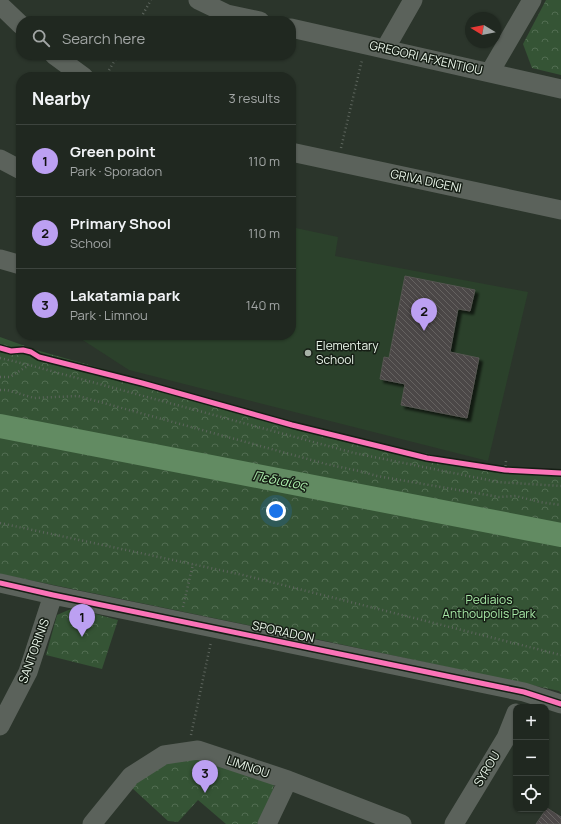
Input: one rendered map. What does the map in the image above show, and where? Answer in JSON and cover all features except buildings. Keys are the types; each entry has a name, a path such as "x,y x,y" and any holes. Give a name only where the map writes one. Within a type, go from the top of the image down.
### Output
{"street":[{"path":"198,0 226,14 236,16"},
{"path":"385,49 413,0"},
{"path":"490,72 532,0"},
{"path":"4,4 16,19"},
{"name":"GREGORI AFXENTIOU","path":"296,29 561,89"},
{"path":"61,60 77,72"},
{"name":"GRIVA DIGENI","path":"296,153 561,210"},
{"path":"0,159 16,167"},
{"path":"0,259 16,264"},
{"name":"SPORADON","path":"0,583 214,628 521,700 561,704"},
{"name":"SANTORINIS","path":"0,726 28,672 53,595"},
{"name":"SYROU","path":"454,824 506,738 513,720"},
{"name":"LIMNOU","path":"92,824 131,776 164,755 198,750 288,780 402,824"},
{"path":"267,824 288,780"}],"path":[{"path":"142,16 151,0"},
{"path":"338,162 365,45"},
{"path":"108,72 115,60"},
{"path":"0,358 354,454 498,482 561,486"},
{"path":"0,377 10,377 29,365"},
{"path":"0,390 7,390 34,398 78,396 326,464 377,476 499,497 516,496 539,502 561,505"},
{"path":"505,470 506,462"},
{"path":"497,469 512,471"},
{"path":"0,523 243,575 561,655"},
{"path":"180,621 193,564"},
{"path":"187,752 214,628"}],"shaded area":[{"name":"Elementary School","path":"296,228 338,237 335,256 528,292 488,461 129,370 83,340 296,340"}],"green space":[{"path":"546,0 561,0 561,75 532,68 523,44"},
{"name":"Pediaios Anthoupolis Park","path":"0,337 36,350 280,419 389,445 460,461 500,466 561,470 561,693 559,691 316,639 0,574"},
{"path":"73,608 118,620 102,669 46,655 57,615"},
{"path":"202,758 274,784 270,807 257,824 226,824 198,800 178,822 168,821 131,787 162,764"}],"waterway":[{"name":"Πεδιαίος","path":"0,426 561,535"}],"cycle path":[{"path":"0,348 11,351 23,350 31,352 39,357 142,383 292,425 427,458 505,470 561,473"},
{"path":"0,583 524,692 561,704"}],"place":[{"name":"Primary Shool","path":"424,331"},
{"name":"Elementary School","path":"308,353"},
{"name":"Green point","path":"82,637"},
{"name":"Lakatamia park","path":"205,793"}]}
